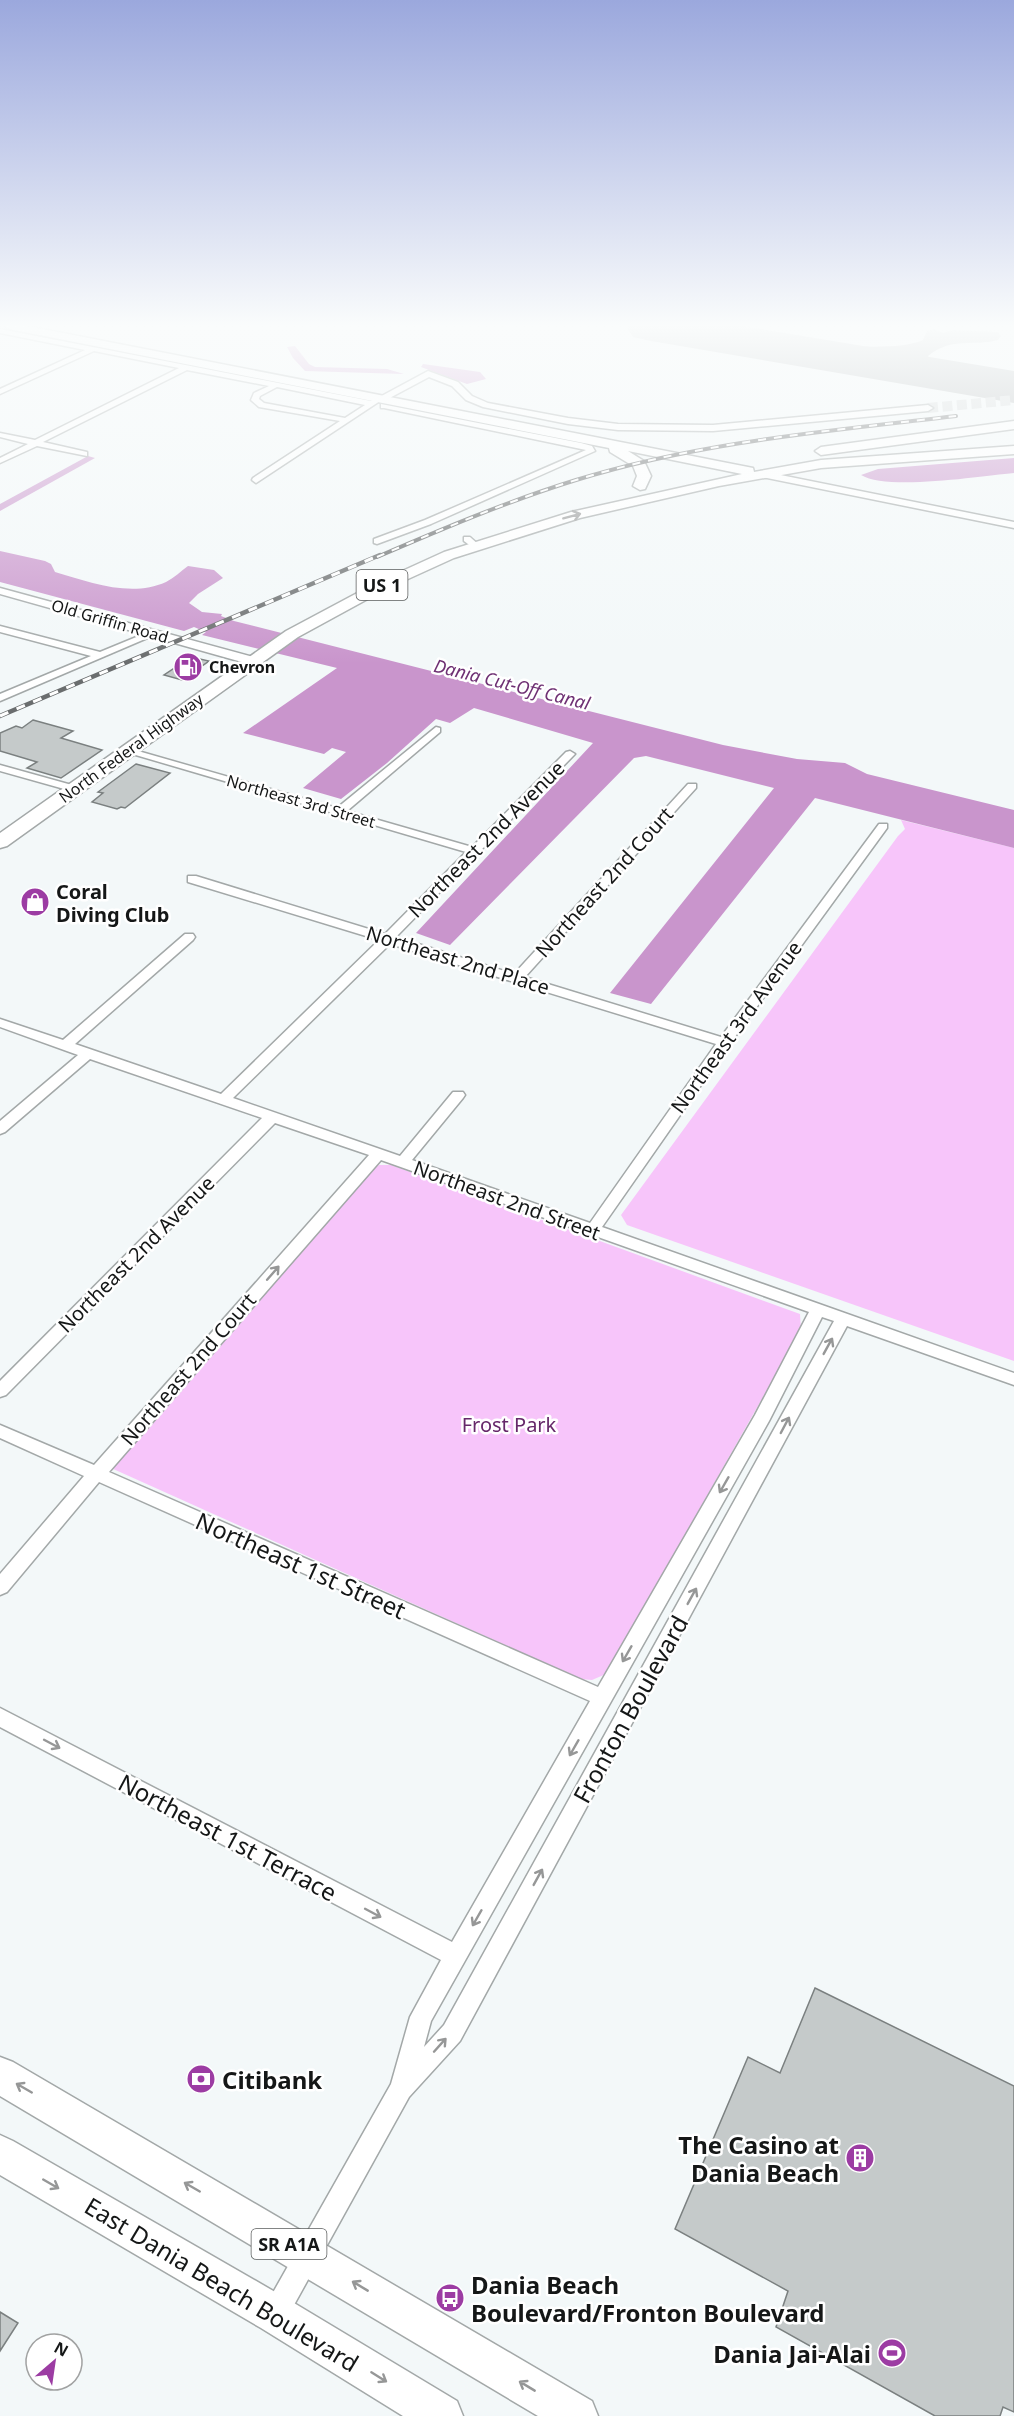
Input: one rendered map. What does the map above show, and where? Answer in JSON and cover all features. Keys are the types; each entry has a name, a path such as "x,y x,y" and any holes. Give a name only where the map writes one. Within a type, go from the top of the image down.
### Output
{"main road":[{"path":"580,439 615,449 633,459 644,473 640,486"},
{"path":"586,439 761,474"},
{"path":"615,439 745,460 778,471"},
{"name":"North Federal Highway","path":"0,842 292,634 304,618 362,585 527,517 640,486 729,467 745,460 901,439"},
{"name":"North Federal Highway","path":"471,542 626,502 761,474 818,464 1014,441"},
{"path":"825,481 813,474 818,464 1014,450"},
{"name":"SR A1A","path":"0,2074 577,2416"},
{"name":"East Dania Beach Boulevard","path":"0,2154 275,2313 442,2416"}],"street":[{"path":"16,439 84,454"},
{"path":"0,461 44,439"},
{"path":"256,480 317,439"},
{"path":"377,541 587,455 591,450 555,439"},
{"path":"778,471 1014,519"},
{"path":"761,474 1014,525"},
{"name":"Old Griffin Road","path":"1,593 154,633 259,657"},
{"path":"0,628 100,655"},
{"path":"3,695 154,633"},
{"path":"339,812 436,730"},
{"name":"Northeast 3rd Street","path":"127,751 474,851"},
{"name":"Northeast 2nd Avenue","path":"223,1100 570,754"},
{"path":"0,768 75,789"},
{"name":"Northeast 2nd Court","path":"517,978 692,786"},
{"name":"Northeast 3rd Avenue","path":"592,1231 724,1042 883,826"},
{"name":"Northeast 2nd Place","path":"192,879 724,1042"},
{"path":"67,1044 189,936"},
{"name":"Northeast 2nd Street","path":"0,1023 67,1044 403,1162 1014,1380"},
{"path":"0,1129 88,1053"},
{"path":"403,1162 458,1095"},
{"name":"Northeast 2nd Avenue","path":"0,1391 272,1117"},
{"name":"Northeast 2nd Court","path":"0,1587 96,1474 378,1154"},
{"name":"Fronton Boulevard","path":"401,2089 421,2017 763,1416 818,1310"},
{"name":"Fronton Boulevard","path":"275,2313 401,2089 452,2033 843,1319"},
{"name":"Northeast 1st Street","path":"0,1431 603,1698"},
{"name":"Northeast 1st Terrace","path":"0,1717 456,1956"}],"green space":[{"path":"901,820 1014,848 1014,1361 627,1225 621,1215 905,829"},
{"name":"Frost Park","path":"379,1165 391,1165 800,1314 801,1330 606,1674 592,1680 581,1679 111,1468 371,1170"}],"shaded area":[{"path":"1014,458 1014,473 980,477 891,482 874,480 861,475 878,469"},
{"path":"0,551 45,561 51,564 55,572 68,576 124,589 153,587 166,582 188,566 214,570 223,578 198,594 189,603 202,612 222,614 221,616 234,621 723,745 797,759 845,763 867,774 1014,810 1014,848 815,798 651,1004 610,993 774,788 646,756 634,758 450,945 416,933 593,743 474,708 450,723 436,719 387,763 341,799 303,788 346,752 332,748 324,754 243,733 337,668 202,635 206,632 194,627 184,631 0,582"}],"building":[{"name":"Chevron","path":"191,657 209,661 182,680 164,675"},
{"path":"33,720 73,731 61,738 102,750 61,778 27,768 37,762 0,751 0,733 16,726 22,728"},
{"path":"136,764 170,773 125,808 117,809 92,802 103,793 98,792"},
{"name":"The Casino at Dania Beach","path":"815,1988 1014,2086 1014,2412 1003,2407 1000,2416 935,2416 776,2327 788,2291 675,2229 748,2057 780,2073"},
{"path":"0,2312 18,2323 0,2351"}],"waterway":[{"path":"0,508 91,458"}],"railway":[{"path":"377,557 525,497 576,480 669,456 766,439"},
{"path":"0,716 380,555"}],"place":[{"name":"Chevron","path":"188,667"},
{"name":"Coral Diving Club","path":"35,902"},
{"name":"Citibank","path":"201,2079"},
{"name":"The Casino at Dania Beach","path":"860,2158"},
{"name":"Dania Beach Boulevard/Fronton Boulevard","path":"450,2298"},
{"name":"Dania Jai-Alai","path":"892,2353"}],"water label":[{"name":"Dania Cut-Off Canal","path":"512,684"}]}
